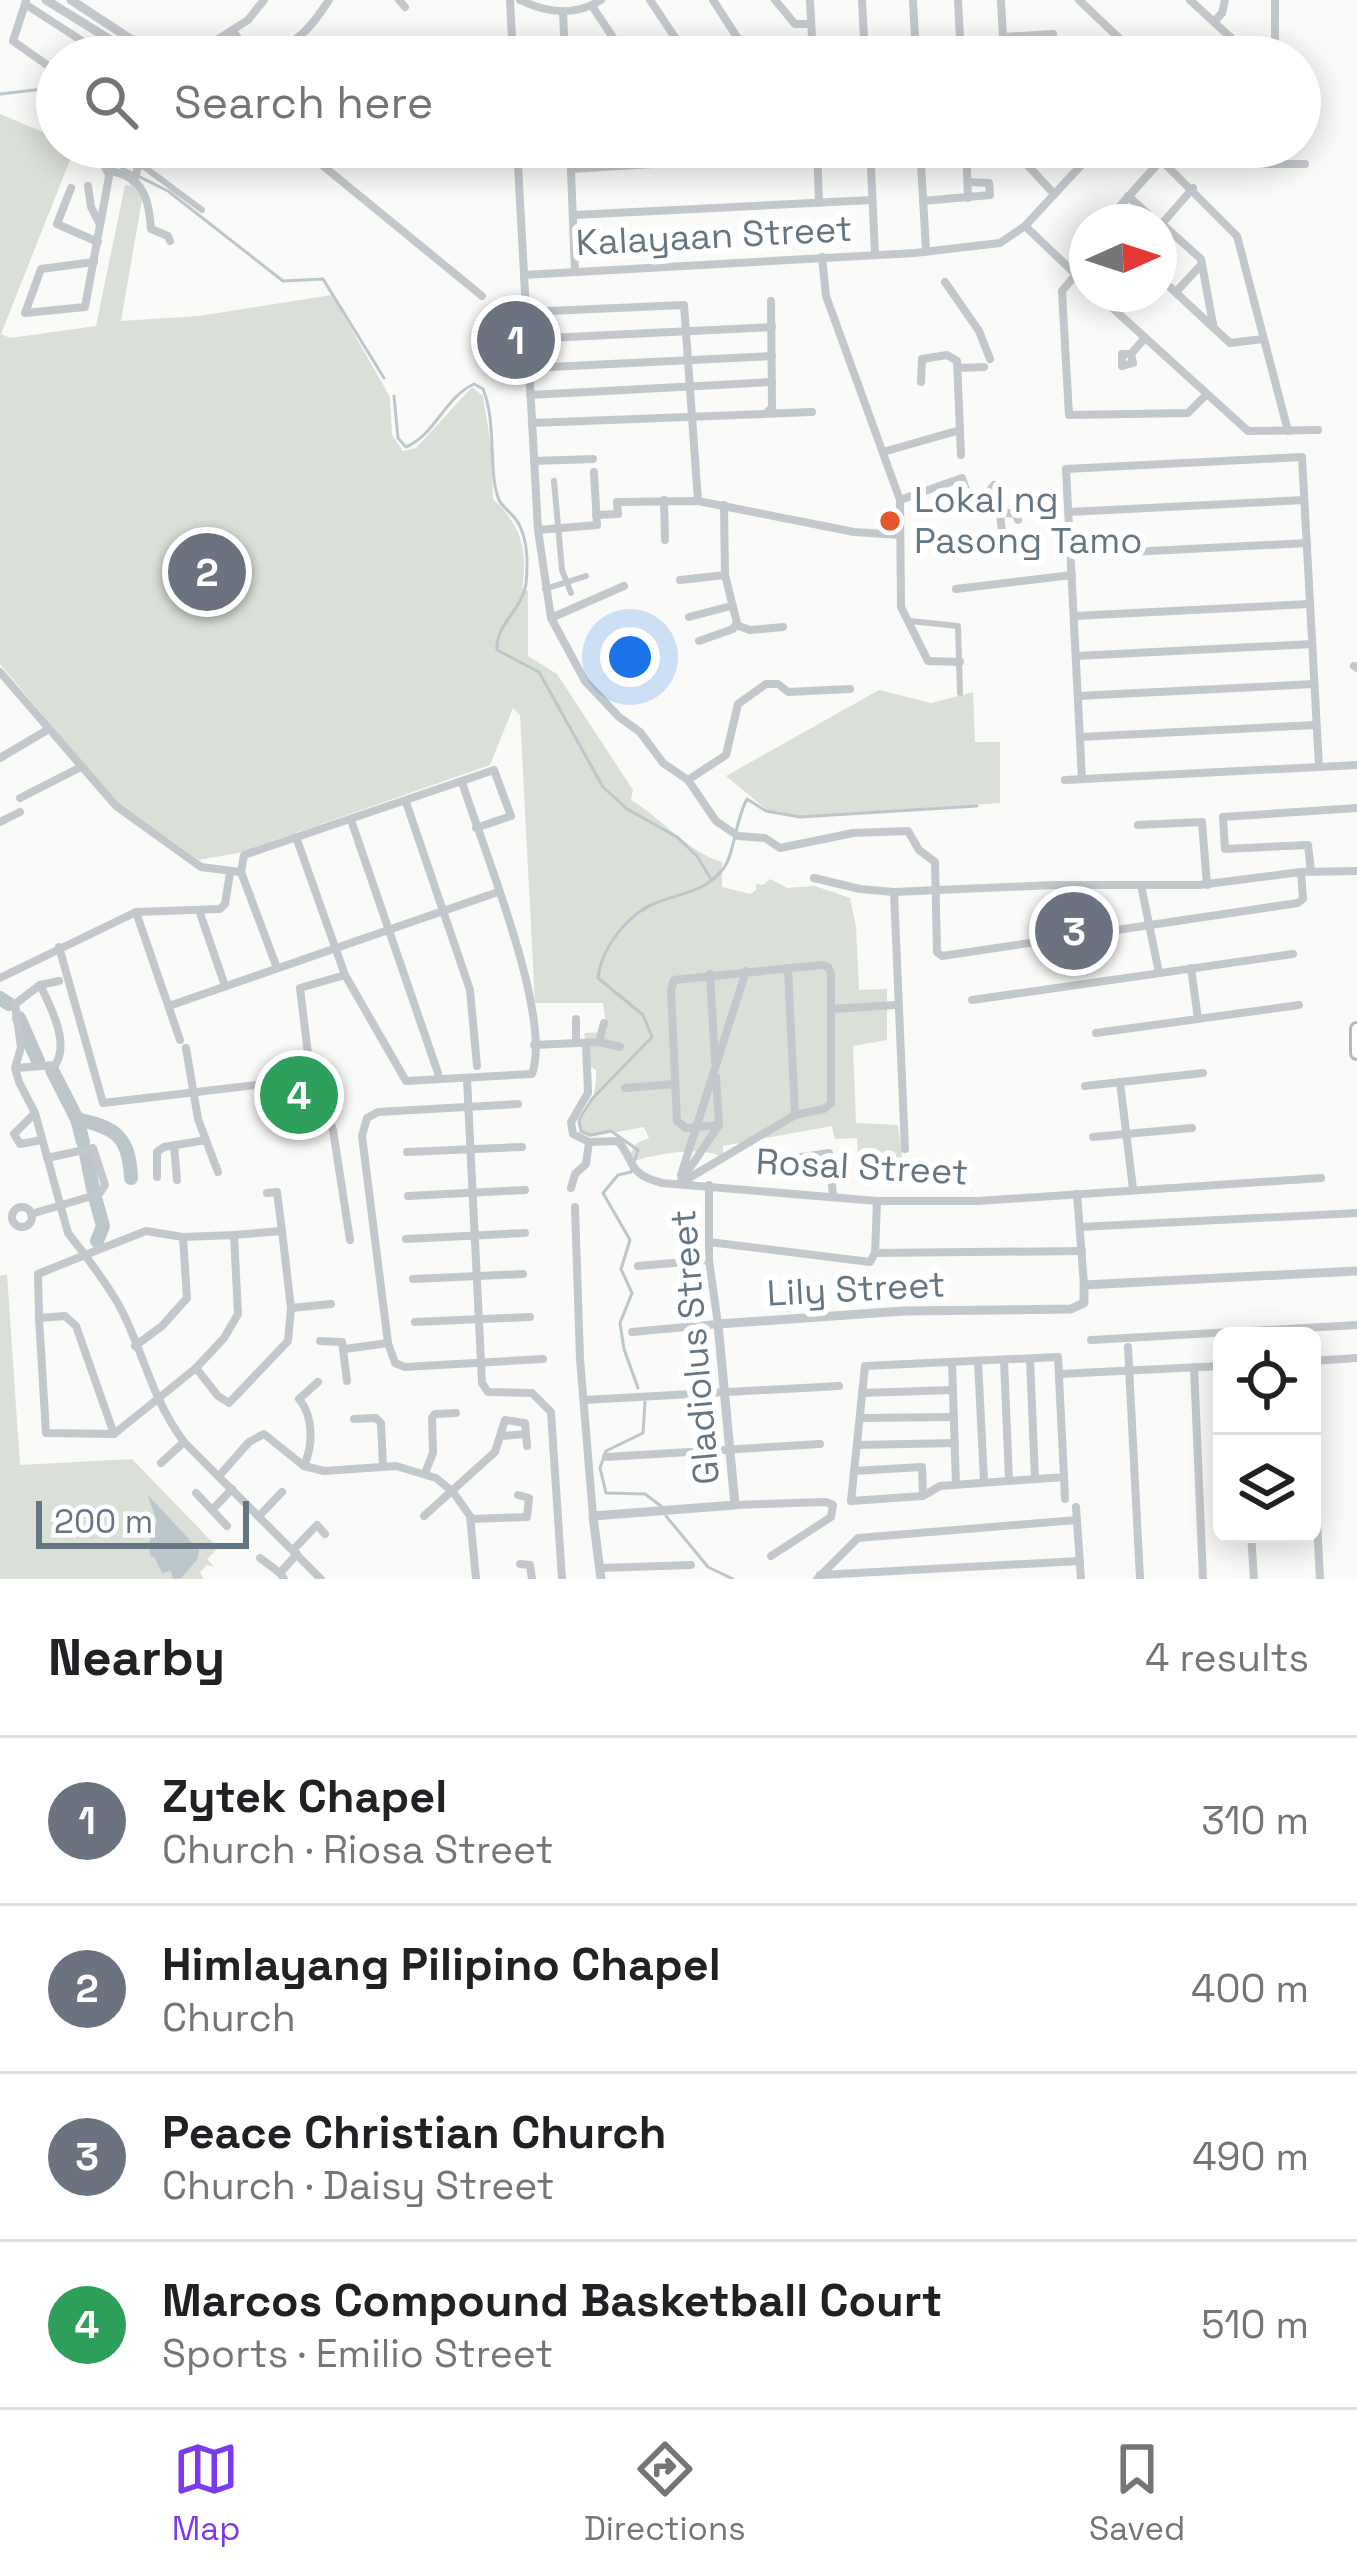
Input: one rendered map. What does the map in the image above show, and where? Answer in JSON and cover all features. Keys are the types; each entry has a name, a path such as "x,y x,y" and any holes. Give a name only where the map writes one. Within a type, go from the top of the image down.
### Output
{"main road":[{"path":"1357,1030 1357,1053"}],"street":[{"path":"46,0 104,36"},
{"path":"61,10 70,0 126,36"},
{"path":"226,36 253,16 264,0"},
{"path":"300,36 329,0"},
{"path":"510,0 512,36"},
{"path":"520,0 563,12 596,3 614,36"},
{"path":"650,0 674,36"},
{"path":"713,0 737,36"},
{"path":"775,0 795,24 811,24"},
{"path":"810,0 812,36"},
{"path":"862,0 864,36"},
{"path":"913,0 915,36"},
{"path":"958,0 960,36"},
{"path":"1001,0 1003,36"},
{"path":"1079,0 1117,36"},
{"path":"1190,0 1229,36"},
{"path":"1214,22 1226,0"},
{"path":"1275,0 1275,36"},
{"path":"36,58 13,41 26,2 76,36"},
{"path":"563,12 564,36"},
{"path":"233,31 237,36"},
{"path":"1028,36 1053,34"},
{"path":"94,262 41,268 25,314 85,307 94,262 98,242 106,168"},
{"path":"137,168 151,204 151,229 170,241"},
{"path":"327,168 482,296"},
{"path":"518,168 538,530 551,618 585,681 640,732 662,763 688,780 706,809 727,830 738,836 759,836 780,848 853,833 903,829 912,834 919,850 933,858 937,952 942,956 1298,903 1303,898 1308,845 1225,850 1223,817 1357,808"},
{"path":"575,272 571,169 584,168"},
{"path":"818,168 819,203"},
{"path":"870,168 875,254"},
{"path":"921,168 924,250"},
{"path":"967,168 968,198"},
{"path":"1030,168 1054,194"},
{"path":"1069,267 1025,226 1079,168"},
{"path":"1121,204 1154,168"},
{"path":"1170,168 1237,236 1288,431"},
{"path":"108,173 136,173 202,210"},
{"path":"923,201 986,197 991,189 986,182 968,182"},
{"path":"88,186 99,224"},
{"path":"71,188 58,226 98,242"},
{"path":"1177,205 1193,188"},
{"path":"1128,196 1137,204"},
{"path":"574,215 872,200"},
{"name":"Kalayaan Street","path":"524,274 1000,243 1025,226"},
{"path":"1177,238 1194,251 1201,266 1214,328"},
{"path":"822,257 825,294 900,500 900,593 906,621 928,661 960,662"},
{"path":"1177,291 1201,266"},
{"path":"1069,282 1062,291 1069,416 1188,413 1206,395"},
{"path":"945,283 980,331 987,363 958,368"},
{"path":"1177,293 1235,345 1263,339"},
{"path":"768,411 772,408 771,301"},
{"path":"526,312 684,305 698,501"},
{"path":"1117,312 1248,431 1318,430"},
{"path":"527,339 772,326"},
{"path":"1131,354 1145,338"},
{"path":"529,368 772,356"},
{"path":"921,382 922,359 953,356 958,368 961,455"},
{"path":"530,394 772,382"},
{"path":"532,423 812,412"},
{"path":"883,452 960,430"},
{"path":"1082,779 1066,469 1302,457 1319,767"},
{"path":"534,461 592,459"},
{"path":"594,472 596,520"},
{"path":"900,500 962,478 964,494 1000,512 1016,514 1018,520"},
{"path":"554,481 571,593"},
{"path":"979,502 994,485"},
{"path":"664,500 665,540"},
{"path":"538,530 618,514 617,502 664,500 698,501 854,532 899,535"},
{"path":"1069,512 1304,500"},
{"path":"724,505 724,575 736,625"},
{"path":"1000,512 1003,545"},
{"path":"1071,555 1306,543"},
{"path":"680,580 724,575"},
{"path":"956,589 1072,575"},
{"path":"545,589 586,576"},
{"path":"551,618 624,586"},
{"path":"1074,616 1310,604"},
{"path":"689,617 730,606"},
{"path":"906,621 958,626 960,693"},
{"path":"699,641 736,625 750,630 783,627"},
{"path":"1076,656 1312,644"},
{"path":"0,672 116,806 194,863 235,873"},
{"path":"688,780 726,755 738,704 766,684 778,684 788,692 850,689"},
{"path":"1078,696 1314,684"},
{"path":"1080,737 1316,725"},
{"path":"0,758 49,728"},
{"path":"1065,780 1357,765"},
{"path":"20,797 79,768"},
{"path":"0,978 136,912 222,908 244,855 494,770 511,815 476,828"},
{"path":"296,837 345,975 408,1082 532,1075 534,1043 527,982 461,782"},
{"path":"406,802 471,997 477,1066"},
{"path":"0,822 20,812"},
{"path":"351,820 438,1073"},
{"path":"1138,825 1202,822 1207,885"},
{"path":"814,878 894,892 1207,885 1306,872 1357,871"},
{"path":"235,873 277,968"},
{"path":"1141,885 1159,973"},
{"path":"169,1006 498,892"},
{"path":"894,892 905,1148"},
{"path":"200,910 225,986"},
{"path":"136,912 183,1044 218,1172"},
{"path":"58,947 100,1098 108,1105 265,1084 313,1085"},
{"path":"972,1000 1293,954"},
{"path":"679,1184 795,1115 824,1109 833,1099 828,967 682,976 672,984 675,1115 681,1126 719,1125"},
{"path":"788,968 795,1115"},
{"path":"1191,968 1198,1019"},
{"path":"679,1184 746,971"},
{"path":"679,1184 719,1125 710,974"},
{"path":"345,975 301,986 313,1085 333,1130 350,1240"},
{"path":"59,981 40,986 15,1004 21,1047 15,1068 35,1113 68,1232 124,1315 157,1400 184,1442 322,1579"},
{"path":"15,1068 55,1065 61,1059 50,1006 40,986"},
{"path":"1096,1034 1299,1004"},
{"path":"832,1009 896,1005"},
{"path":"572,1188 574,1174 586,1164 589,1142 579,1139 571,1127 588,1093 576,1019"},
{"path":"599,1042 604,1023"},
{"path":"534,1043 599,1042 620,1047"},
{"path":"1085,1086 1203,1073"},
{"path":"467,1079 481,1378 488,1392 527,1391 544,1400 551,1412 562,1579"},
{"path":"1120,1082 1132,1189"},
{"path":"625,1088 674,1084"},
{"path":"518,1104 378,1112 362,1128 388,1343 395,1363 543,1359"},
{"path":"35,1113 14,1134 20,1144 41,1140"},
{"path":"1094,1137 1192,1129"},
{"path":"157,1177 157,1152 206,1141"},
{"name":"Rosal Street","path":"589,1142 623,1143 635,1169 650,1180 877,1201 978,1202 1321,1178"},
{"path":"174,1145 176,1180"},
{"path":"31,1214 103,1190 98,1153 88,1147 47,1158"},
{"path":"406,1152 522,1147"},
{"path":"775,1161 829,1153 833,1196"},
{"name":"Gladiolus Street","path":"709,1185 709,1260 734,1504"},
{"path":"408,1196 525,1190"},
{"path":"196,1368 223,1402 229,1403 288,1341 291,1308 277,1192 267,1193"},
{"path":"1077,1193 1084,1285 1357,1271"},
{"path":"873,1257 877,1201"},
{"path":"575,1207 584,1400 601,1574 691,1565"},
{"path":"1080,1227 1357,1214"},
{"path":"234,1235 240,1306 233,1326 196,1368 114,1434 46,1433 38,1274 146,1231 183,1237 282,1231"},
{"path":"406,1239 525,1234"},
{"path":"135,1346 162,1327 187,1298 183,1237"},
{"path":"709,1242 873,1257 1082,1251"},
{"path":"638,1266 709,1260"},
{"path":"413,1279 523,1274"},
{"name":"Lily Street","path":"632,1332 904,1311 1071,1309 1082,1306 1084,1285"},
{"path":"291,1308 331,1304"},
{"path":"39,1318 65,1316 76,1326 114,1434"},
{"path":"415,1322 530,1317"},
{"path":"1091,1340 1357,1325"},
{"path":"320,1341 340,1342 345,1349 347,1381"},
{"path":"345,1349 388,1343"},
{"path":"1128,1346 1140,1579"},
{"path":"1064,1477 956,1484 930,1489 923,1496 851,1501 865,1366 1058,1357 1059,1374 1064,1477 1065,1499"},
{"path":"1321,1360 1357,1358"},
{"path":"1030,1359 1035,1478"},
{"path":"1004,1360 1009,1480"},
{"path":"978,1361 984,1481"},
{"path":"952,1362 956,1484"},
{"path":"1059,1374 1213,1366"},
{"path":"1193,1367 1203,1579"},
{"path":"304,1466 310,1449 309,1414 298,1399 318,1382"},
{"path":"584,1400 839,1386"},
{"path":"862,1393 953,1390"},
{"path":"425,1473 433,1453 432,1418 456,1413"},
{"path":"860,1418 954,1417"},
{"path":"354,1419 376,1418 381,1423 383,1467"},
{"path":"424,1516 495,1451 502,1422 517,1419 525,1423 527,1446"},
{"path":"219,1476 262,1434 304,1466 324,1471 406,1467 425,1473 452,1492 471,1520 476,1579"},
{"path":"501,1436 526,1434"},
{"path":"1312,1435 1320,1579"},
{"path":"161,1463 184,1442"},
{"path":"857,1445 955,1443"},
{"path":"606,1457 820,1444"},
{"path":"854,1471 922,1467 923,1496"},
{"path":"212,1510 232,1489"},
{"path":"259,1516 282,1492"},
{"path":"196,1493 227,1526"},
{"path":"471,1520 526,1517 529,1498 518,1495"},
{"path":"593,1516 734,1504 832,1505 831,1517 771,1556"},
{"path":"1076,1507 1081,1579"},
{"path":"818,1577 858,1538 1077,1520"},
{"path":"260,1558 282,1576 317,1526 325,1534"},
{"path":"1251,1543 1253,1579"},
{"path":"818,1577 1080,1561"},
{"path":"520,1564 530,1565 532,1579"}],"shaded area":[{"path":"0,114 36,129 36,168 67,168 1,334 10,338 96,326 125,185 144,188 121,321 199,316 332,295 390,397 392,435 403,451 416,448 472,387 483,396 493,499 517,529 523,551 528,656 557,674 633,790 631,800 697,851 722,862 722,887 750,894 756,884 770,879 787,888 815,886 850,898 859,990 887,989 887,1040 853,1046 856,1123 898,1125 904,1171 859,1174 857,1138 835,1139 832,1126 723,1146 723,1157 691,1152 634,1161 630,1154 637,1143 649,1138 644,1127 589,1137 580,1133 578,1123 590,1105 596,1078 584,1033 607,1032 603,1003 535,1003 520,715 513,708 490,765 238,853 199,860 115,801 0,664"},
{"path":"879,690 931,703 973,692 975,742 1000,742 1000,803 800,817 767,810 726,776"},
{"path":"7,1274 20,1465 132,1459 218,1548 207,1559 214,1567 207,1565 200,1572 203,1579 0,1579 0,1276"},
{"path":"147,1494 199,1550 197,1560 181,1578 173,1579 171,1571 162,1573 150,1555 157,1521"}],"waterway":[{"path":"0,94 36,90"},
{"path":"122,168 168,191 283,281 323,279 384,378"},
{"path":"394,396 398,438 406,447 425,434 464,390 474,384 483,389 496,489 521,528 527,560 524,593 500,633 497,650 539,672 603,787 627,809 677,837 711,879"},
{"path":"638,1388 620,1323 632,1293 621,1269 630,1240 603,1193 618,1175 631,1172 638,1150 611,1131 591,1135 581,1131 579,1120 592,1099 652,1037 643,1015 598,978 610,944 647,907 716,877 730,856 747,799 766,811 800,817 977,806"},
{"path":"0,998 9,1004"},
{"path":"19,1018 38,1061"},
{"path":"52,1070 83,1142"},
{"path":"77,1119 118,1136 127,1152 131,1178"},
{"path":"86,1154 93,1189"},
{"path":"96,1201 103,1226 97,1241"},
{"path":"645,1402 643,1433 606,1451 600,1468 606,1493 645,1494 661,1506"},
{"path":"666,1516 708,1567 733,1579"}],"place":[{"name":"Zytek Chapel","path":"516,340"},
{"name":"Lokal ng Pasong Tamo","path":"890,521"},
{"name":"Himlayang Pilipino Chapel","path":"207,572"},
{"name":"Peace Christian Church","path":"1074,931"},
{"name":"Marcos Compound Basketball Court","path":"299,1095"}]}
